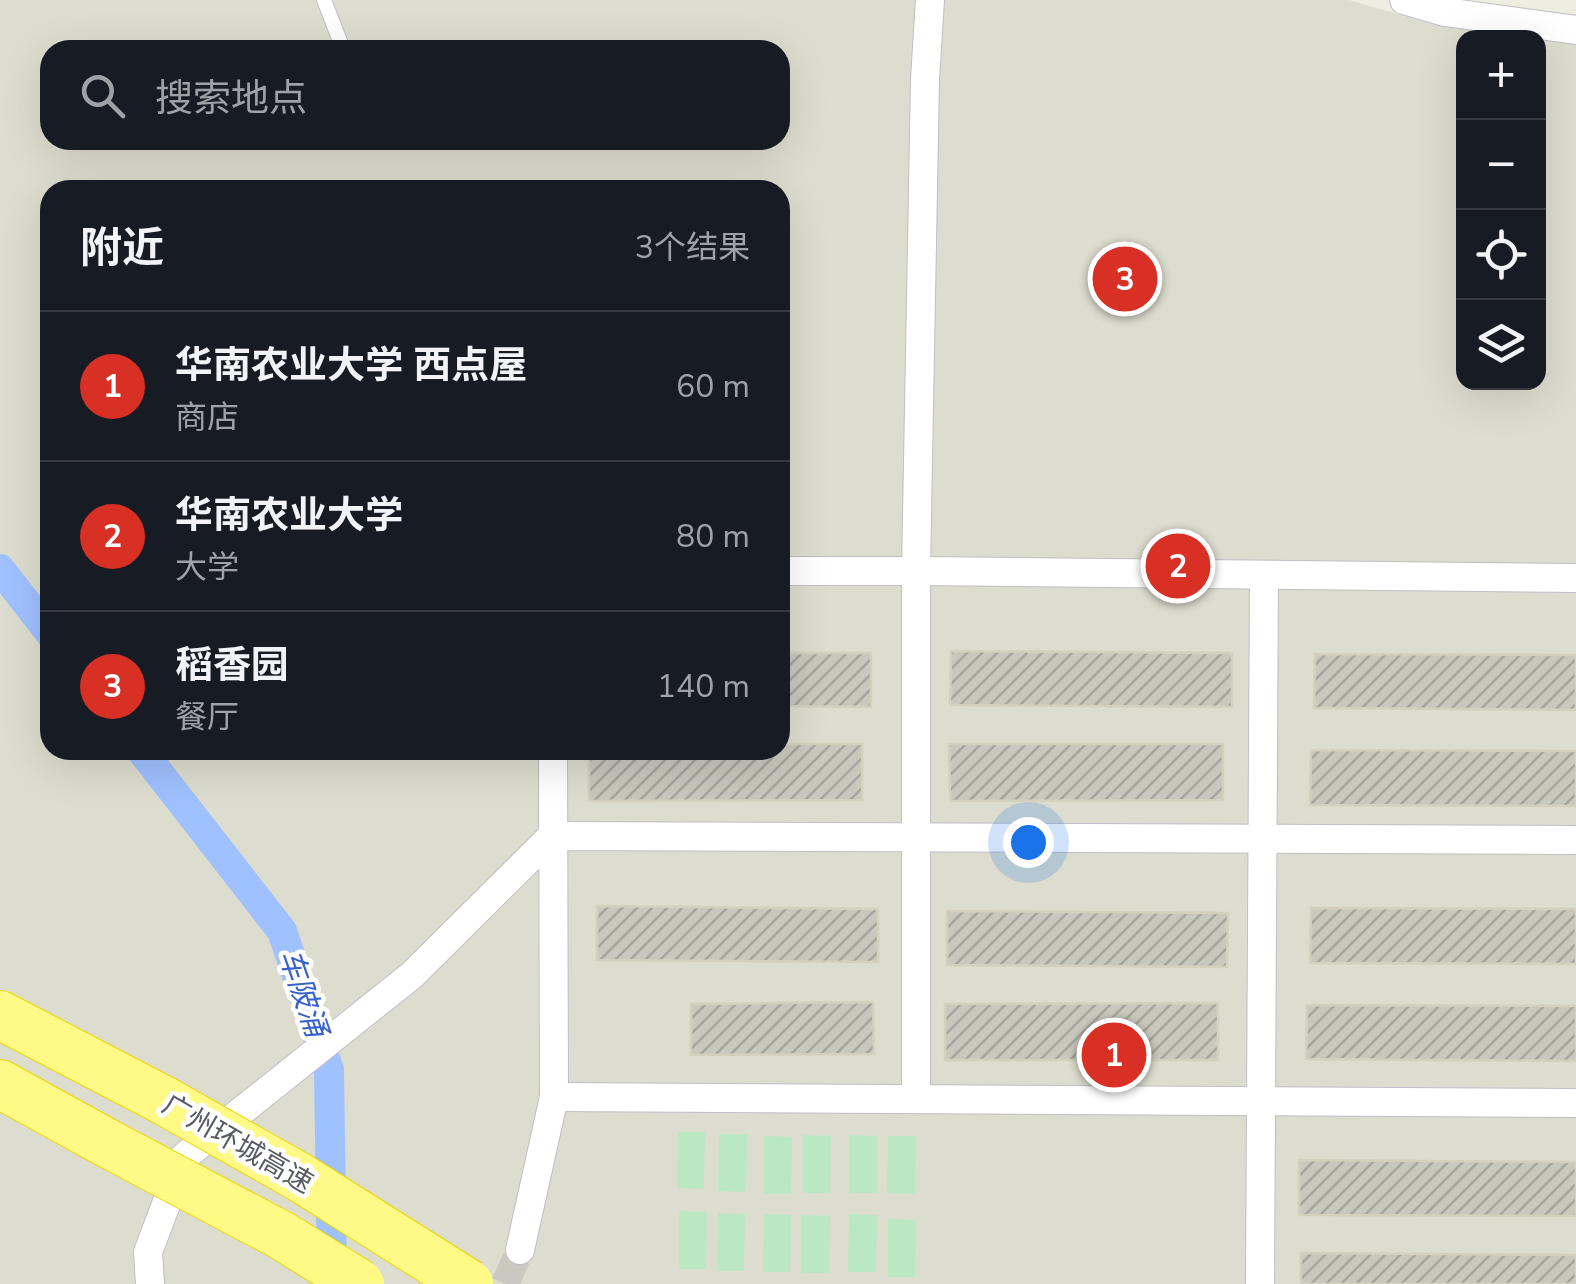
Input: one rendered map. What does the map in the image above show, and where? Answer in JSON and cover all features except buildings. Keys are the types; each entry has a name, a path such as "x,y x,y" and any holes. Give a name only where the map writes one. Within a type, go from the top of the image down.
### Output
{"highway":[{"name":"广州环城高速","path":"0,1015 301,1178 469,1284"},
{"path":"0,1084 281,1235 360,1284"}],"street":[{"path":"916,1098 916,570 930,0"},
{"path":"1404,0 1445,12 1576,30"},
{"path":"790,571 1576,578"},
{"path":"1260,1284 1264,575"},
{"path":"520,1250 554,1096 553,760"},
{"path":"150,1284 148,1252 184,1157 412,975 552,836 1576,840"},
{"path":"554,1096 1576,1102"}],"lane":[{"path":"324,0 340,40"}],"shaded area":[{"path":"0,0 1349,0 1435,25 1482,30 1456,30 1456,390 1546,390 1546,37 1576,40 1576,1284 0,1284"}],"green space":[{"path":"678,1132 705,1132 704,1189 677,1188"},
{"path":"719,1134 747,1134 746,1192 718,1191"},
{"path":"803,1135 831,1136 830,1193 803,1193"},
{"path":"850,1135 877,1136 877,1193 849,1193"},
{"path":"764,1136 792,1137 791,1194 764,1194"},
{"path":"888,1136 916,1136 915,1194 887,1193"},
{"path":"679,1211 707,1212 706,1269 679,1269"},
{"path":"718,1213 745,1214 744,1271 717,1271"},
{"path":"764,1214 791,1215 790,1272 763,1272"},
{"path":"849,1214 877,1215 876,1272 848,1272"},
{"path":"802,1215 830,1216 829,1273 801,1273"},
{"path":"888,1219 916,1220 915,1277 888,1277"}],"waterway":[{"name":"车陂涌","path":"0,569 40,620"},
{"name":"车陂涌","path":"149,760 282,931 329,1070 332,1276"}],"tunnel":[{"path":"505,1284 520,1250"}],"place":[{"name":"稻香园","path":"1125,279"},
{"name":"华南农业大学","path":"1178,566"},
{"name":"华南农业大学 西点屋","path":"1114,1055"}]}
